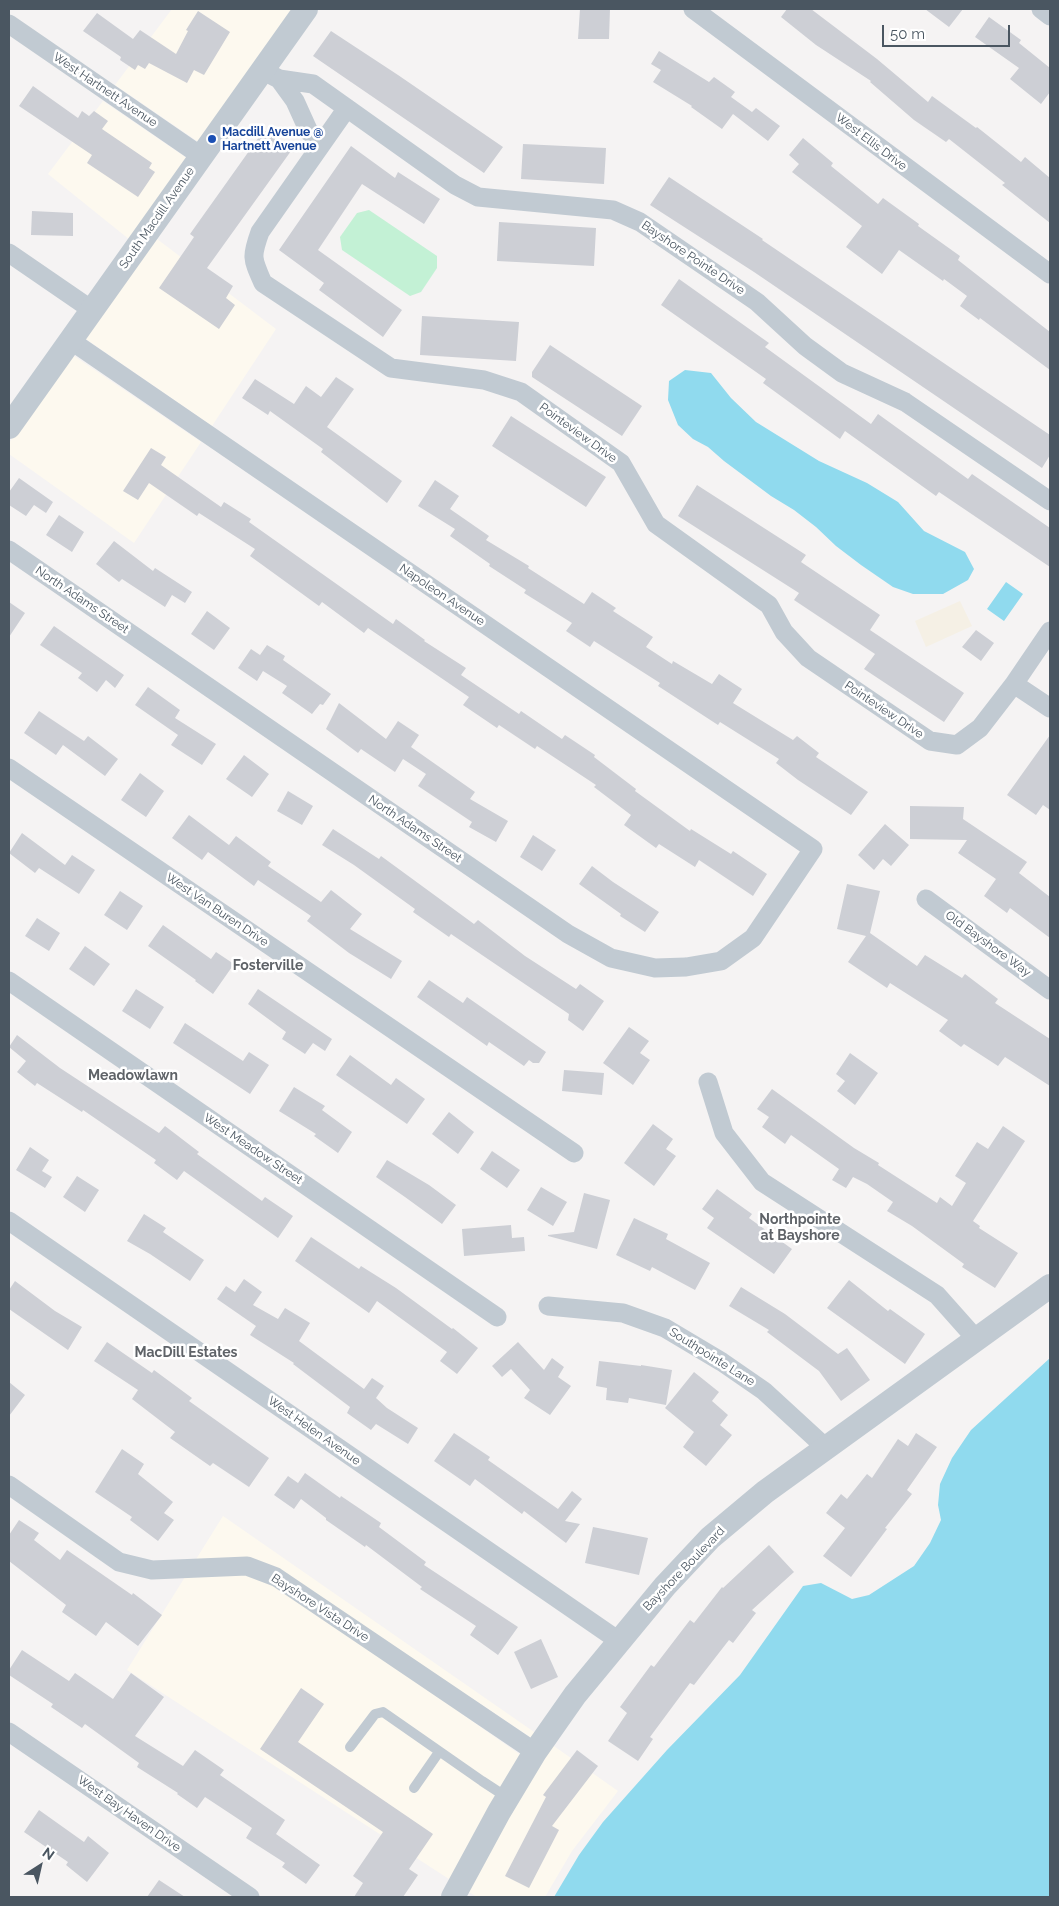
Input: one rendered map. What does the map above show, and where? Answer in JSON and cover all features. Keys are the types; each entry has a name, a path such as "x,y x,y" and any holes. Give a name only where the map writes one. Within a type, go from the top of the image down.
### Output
{"street":[{"name":"South Macdill Avenue","path":"9,427 201,156 271,75 306,9"},
{"name":"West Ellis Drive","path":"692,9 1050,274"},
{"path":"1041,9 1050,16"},
{"name":"West Hartnett Avenue","path":"9,24 201,156"},
{"name":"Bayshore Pointe Drive","path":"271,75 312,84 455,185 478,196 612,210 640,222 757,302 805,346 842,373 905,402 1050,501"},
{"path":"271,75 295,100 309,132 323,142"},
{"name":"Pointeview Drive","path":"346,108 260,232 253,253 254,264 263,283 391,368 484,380 521,392 621,463 656,524 769,604 784,632 808,658 930,741 957,745 980,728 1014,684 1050,631"},
{"path":"9,253 92,310"},
{"name":"Napoleon Avenue","path":"70,340 814,849"},
{"name":"North Adams Street","path":"9,550 568,934 610,958 655,968 686,967 721,962 753,938 814,849"},
{"path":"1014,684 1050,708"},
{"name":"West Van Buren Drive","path":"9,768 574,1153"},
{"name":"Old Bayshore Way","path":"926,899 1050,990"},
{"name":"West Meadow Street","path":"9,981 497,1317"},
{"path":"708,1082 724,1133 762,1182 937,1295 977,1340"},
{"name":"West Helen Avenue","path":"9,1221 619,1641"},
{"name":"Bayshore Boulevard","path":"453,1897 535,1752 575,1695 665,1586 710,1538 765,1492 825,1447 1050,1286"},
{"name":"Southpointe Lane","path":"548,1306 623,1313 665,1328 722,1362 764,1391 825,1447"},
{"name":"Bayshore Vista Drive","path":"9,1484 119,1562 152,1570 246,1566 276,1577 535,1752"},
{"name":"West Bay Haven Drive","path":"9,1732 250,1897"}],"lane":[{"path":"350,1747 375,1714 383,1712 508,1798"},
{"path":"414,1788 439,1752"}],"shaded area":[{"path":"172,9 295,9 200,143 115,85"},
{"path":"103,101 188,159 130,240 48,174"},
{"path":"216,151 157,239 276,329 212,426 83,337"},
{"path":"71,354 201,442 134,543 9,454 9,443"},
{"path":"223,1516 537,1734 533,1739 470,1697 459,1712 522,1756 452,1881 127,1670"},
{"path":"551,1744 618,1791 572,1851 545,1897 477,1897 467,1891"}],"green space":[{"path":"369,210 437,256 437,268 421,292 410,296 342,250 340,237 357,213"}],"sand":[{"path":"960,601 972,626 926,647 915,621"}],"water":[{"path":"685,370 711,373 731,398 756,422 819,461 867,483 898,502 924,531 965,552 974,569 968,580 943,594 913,594 893,587 861,565 794,510 771,496 708,447 693,439 678,425 668,400 669,381"},
{"path":"1006,582 1023,594 1004,621 987,609"},
{"path":"1050,1358 1050,1897 554,1897 579,1855 603,1822 667,1750 740,1675 803,1586 821,1583 852,1599 869,1595 914,1566 930,1543 941,1520 938,1505 940,1484 952,1458 971,1430"}],"building":[{"path":"580,9 610,9 609,39 578,39"},
{"path":"787,9 811,9 877,59 928,102 932,96 977,127 1021,162 1025,157 1050,178 1050,223 1002,185 1005,183 949,139 946,142 914,120 871,81 816,45 781,17"},
{"path":"925,9 963,9 949,27"},
{"path":"198,11 230,32 204,75 194,70 187,83 149,63 145,69 138,65 135,70 120,60 121,57 83,31 97,13 133,39 140,30 176,54 188,31 186,30"},
{"path":"989,17 1021,40 1019,43 1050,68 1050,92 1041,104 1010,79 1019,68 975,37"},
{"path":"331,31 503,147 484,173 313,56"},
{"path":"659,51 709,82 714,77 735,92 731,97 752,112 756,108 780,126 768,141 733,114 722,129 692,106 653,82 661,70 651,64"},
{"path":"33,86 78,118 82,111 89,116 94,111 108,121 102,129 152,163 149,168 155,172 138,197 87,163 92,155 19,106"},
{"path":"264,130 291,151 207,268 233,286 226,298 235,305 219,329 159,288 194,237 190,234"},
{"path":"803,138 833,163 831,166 878,204 883,198 919,224 918,226 960,256 958,260 1050,332 1050,370 980,318 979,320 960,306 967,296 899,250 882,274 846,247 862,226 792,172 799,164 789,155"},
{"path":"523,144 606,148 604,184 521,179"},
{"path":"351,146 395,178 398,172 440,199 424,224 362,184 318,250 402,310 383,337 319,290 324,283 279,250"},
{"path":"669,177 1050,435 1050,455 1042,468 754,272 650,205"},
{"path":"32,211 73,213 73,236 31,235"},
{"path":"499,222 596,228 594,266 497,261"},
{"path":"679,279 769,343 765,347 871,424 878,414 968,479 972,474 1050,528 1050,567 939,492 936,496 845,431 840,439 763,383 766,379 661,305"},
{"path":"422,316 519,322 516,361 420,355"},
{"path":"550,345 642,406 622,436 532,377 532,372"},
{"path":"336,377 354,389 327,427 402,481 387,503 321,452 323,449 270,411 268,415 242,398 255,379 294,404 306,386 321,397"},
{"path":"511,416 606,477 586,507 492,446"},
{"path":"151,448 166,457 161,465 221,507 224,502 251,519 249,522 393,624 396,619 424,641 466,668 461,675 519,714 521,711 562,739 565,735 595,755 594,757 636,789 635,791 690,831 691,829 731,854 733,851 767,874 753,896 699,860 695,867 659,844 656,848 624,825 631,815 594,787 596,785 537,746 535,749 499,725 497,728 463,705 469,697 368,628 364,633 322,602 319,606 250,556 255,549 199,513 197,516 149,483 138,500 123,491"},
{"path":"19,478 53,502 46,513 34,505 26,516 9,505 9,492"},
{"path":"435,480 459,496 450,509 489,536 486,540 529,566 528,568 584,604 592,592 616,608 613,611 653,637 646,647 672,664 673,661 712,684 719,674 742,689 733,703 793,740 797,736 819,753 816,757 868,792 851,815 776,763 779,759 720,722 718,725 658,686 660,683 594,641 590,647 566,631 572,623 524,593 526,590 489,566 490,564 450,536 455,529 418,506"},
{"path":"697,485 806,555 801,562 880,615 870,630 964,693 944,722 864,669 875,654 794,600 799,593 678,516"},
{"path":"59,515 84,532 72,552 46,535"},
{"path":"114,541 153,571 155,568 192,592 185,603 172,595 165,607 122,579 119,582 96,564"},
{"path":"9,602 25,613 9,637"},
{"path":"207,611 230,628 214,650 191,634"},
{"path":"54,626 124,675 115,688 106,680 97,692 78,678 82,673 40,645"},
{"path":"976,630 994,643 981,661 962,647"},
{"path":"267,645 285,656 283,660 331,694 323,705 320,704 312,714 282,693 287,686 263,671 257,681 238,668 251,649 260,655"},
{"path":"148,687 180,710 175,718 216,744 202,765 171,745 178,735 135,705"},
{"path":"339,703 386,739 398,721 419,735 411,747 475,792 470,799 508,821 496,842 469,827 472,822 418,786 426,774 403,759 395,772 361,749 358,753 326,729"},
{"path":"39,711 84,741 88,736 118,759 105,776 63,745 56,755 24,733"},
{"path":"1050,735 1050,810 1043,805 1036,815 1007,795"},
{"path":"244,755 269,774 252,797 226,779"},
{"path":"140,773 164,791 146,817 121,800"},
{"path":"288,791 313,806 302,825 277,811"},
{"path":"910,806 964,807 963,819 1027,862 1019,873 1050,897 1050,938 1010,908 1007,913 984,896 996,879 958,853 967,840 910,839"},
{"path":"189,815 229,845 236,836 271,862 268,866 321,902 331,890 362,914 350,929 402,961 391,979 349,953 307,921 311,916 258,880 254,886 208,852 202,860 172,838"},
{"path":"885,824 909,845 891,866 883,859 874,870 858,855"},
{"path":"333,829 379,859 381,856 474,924 478,920 525,956 576,989 580,984 604,1001 583,1031 568,1020 569,1014 451,934 449,937 413,912 415,909 354,865 322,845"},
{"path":"22,833 65,865 72,855 95,870 79,894 39,868 35,873 9,853"},
{"path":"533,835 556,850 542,871 520,857"},
{"path":"592,866 659,912 645,932 620,916 621,914 579,884"},
{"path":"847,884 880,891 870,933 917,966 925,955 962,978 965,974 998,999 995,1003 1050,1039 1050,1086 1005,1057 998,1066 964,1044 961,1047 939,1031 948,1020 890,983 887,988 848,962 866,936 837,929"},
{"path":"120,891 143,906 127,930 104,915"},
{"path":"37,918 60,933 49,951 25,936"},
{"path":"163,925 211,959 216,952 234,964 213,994 148,946"},
{"path":"85,946 110,964 94,986 69,969"},
{"path":"429,980 463,1003 467,997 546,1052 539,1063 533,1063 529,1060 524,1066 489,1042 487,1046 417,997"},
{"path":"136,989 164,1007 150,1029 122,1011"},
{"path":"258,989 332,1039 325,1051 313,1043 305,1054 282,1039 286,1032 248,1004"},
{"path":"185,1023 243,1061 249,1052 269,1065 250,1094 173,1043"},
{"path":"629,1027 649,1041 640,1053 650,1060 633,1085 603,1063"},
{"path":"17,1035 60,1068 159,1133 165,1126 199,1152 197,1154 262,1201 265,1197 293,1216 278,1238 184,1171 177,1180 154,1163 156,1160 83,1110 82,1112 37,1083 35,1086 17,1072 26,1061 9,1047"},
{"path":"850,1053 878,1073 855,1105 837,1091 845,1081 836,1074"},
{"path":"350,1055 391,1085 396,1078 425,1099 407,1124 336,1075"},
{"path":"564,1070 604,1073 602,1095 562,1091"},
{"path":"294,1087 325,1106 322,1110 352,1132 338,1153 314,1136 316,1134 279,1111"},
{"path":"772,1089 854,1148 879,1163 878,1165 937,1203 940,1197 952,1206 966,1183 955,1176 977,1142 988,1149 1003,1126 1025,1141 973,1221 980,1226 979,1228 1018,1253 995,1288 962,1267 964,1264 912,1226 887,1211 893,1202 867,1184 853,1177 846,1188 832,1180 839,1169 791,1135 785,1144 762,1127 769,1117 757,1109"},
{"path":"449,1112 474,1132 458,1154 432,1134"},
{"path":"653,1124 673,1139 666,1149 676,1156 654,1186 624,1163"},
{"path":"30,1147 49,1160 42,1171 52,1177 45,1188 16,1170"},
{"path":"492,1151 520,1170 507,1188 480,1169"},
{"path":"387,1160 429,1185 456,1205 442,1224 376,1177"},
{"path":"77,1176 99,1190 85,1212 63,1197"},
{"path":"541,1187 567,1202 553,1226 527,1210"},
{"path":"717,1189 752,1214 749,1218 792,1249 774,1274 707,1228 714,1218 702,1209"},
{"path":"584,1193 610,1200 597,1249 548,1236 574,1232"},
{"path":"144,1214 166,1228 163,1232 204,1260 190,1281 127,1241"},
{"path":"634,1218 668,1234 666,1239 710,1263 695,1290 652,1267 650,1271 616,1255"},
{"path":"511,1225 512,1238 524,1237 525,1251 464,1256 462,1229"},
{"path":"311,1237 359,1269 361,1266 396,1288 478,1348 457,1374 440,1361 447,1352 377,1301 369,1313 295,1261"},
{"path":"244,1279 262,1292 253,1305 278,1319 285,1308 310,1323 299,1341 364,1389 372,1378 384,1386 376,1398 387,1408 418,1428 408,1444 376,1424 371,1430 347,1413 350,1407 294,1363 250,1335 256,1326 217,1299 226,1286 235,1292"},
{"path":"849,1280 888,1311 890,1309 925,1334 905,1364 827,1308"},
{"path":"15,1281 55,1311 82,1327 68,1350 9,1309 9,1290"},
{"path":"741,1287 785,1314 838,1354 847,1348 870,1380 841,1401 819,1371 767,1332 769,1330 729,1306"},
{"path":"107,1342 152,1373 154,1370 192,1398 189,1401 269,1458 249,1487 213,1463 210,1466 170,1438 175,1432 132,1399 138,1390 94,1361"},
{"path":"518,1342 544,1370 552,1358 564,1367 558,1377 571,1386 550,1415 524,1398 530,1390 511,1369 502,1377 492,1366"},
{"path":"599,1361 672,1370 666,1405 629,1398 628,1403 606,1400 607,1388 596,1386"},
{"path":"694,1372 719,1392 712,1401 728,1415 720,1425 732,1435 706,1466 683,1447 694,1432 665,1408"},
{"path":"9,1382 25,1395 9,1416"},
{"path":"454,1433 490,1457 488,1460 558,1509 572,1491 582,1499 565,1521 580,1524 566,1543 524,1511 522,1514 475,1479 470,1486 434,1461"},
{"path":"916,1433 937,1447 907,1490 912,1494 885,1528 887,1529 851,1577 823,1556 845,1528 826,1513 841,1494 847,1499 867,1474 872,1478 898,1439 908,1446"},
{"path":"122,1449 144,1464 138,1474 173,1502 164,1513 174,1520 158,1541 130,1520 132,1517 95,1492"},
{"path":"305,1473 340,1498 341,1496 381,1523 379,1527 426,1562 424,1565 518,1627 498,1655 470,1635 476,1626 420,1589 422,1587 366,1545 365,1547 326,1520 326,1518 301,1499 294,1509 274,1495 288,1476 298,1483"},
{"path":"19,1520 39,1533 34,1540 60,1560 67,1550 132,1595 133,1593 162,1615 138,1646 106,1622 96,1636 62,1612 66,1605 9,1561 9,1535"},
{"path":"593,1527 648,1538 639,1575 585,1563"},
{"path":"769,1545 794,1572 752,1610 756,1613 733,1643 729,1640 694,1685 690,1683 650,1737 653,1739 638,1761 608,1741 627,1713 620,1707 651,1665 654,1667 690,1620 694,1623 722,1587"},
{"path":"541,1639 558,1677 531,1689 514,1652"},
{"path":"22,1650 69,1681 75,1673 113,1699 131,1673 164,1697 135,1736 183,1766 195,1750 224,1770 220,1775 285,1820 276,1834 320,1865 306,1884 282,1867 285,1863 246,1838 252,1828 205,1797 197,1808 178,1793 137,1767 139,1763 85,1724 82,1728 51,1707 53,1704 9,1675 9,1670"},
{"path":"301,1688 324,1704 298,1742 433,1834 409,1869 418,1875 403,1897 354,1897 363,1883 353,1876 383,1832 260,1749"},
{"path":"577,1750 598,1766 552,1826 559,1830 529,1888 505,1876 546,1797 543,1795"},
{"path":"39,1810 84,1842 88,1836 109,1853 87,1882 66,1865 68,1862 24,1832"},
{"path":"159,1880 185,1897 147,1897"}],"place":[{"name":"Macdill Avenue @ Hartnett Avenue","path":"212,139"}],"district":[{"name":"Fosterville","path":"268,966"},
{"name":"Meadowlawn","path":"133,1076"},
{"name":"Northpointe at Bayshore","path":"800,1228"},
{"name":"MacDill Estates","path":"186,1353"}]}
